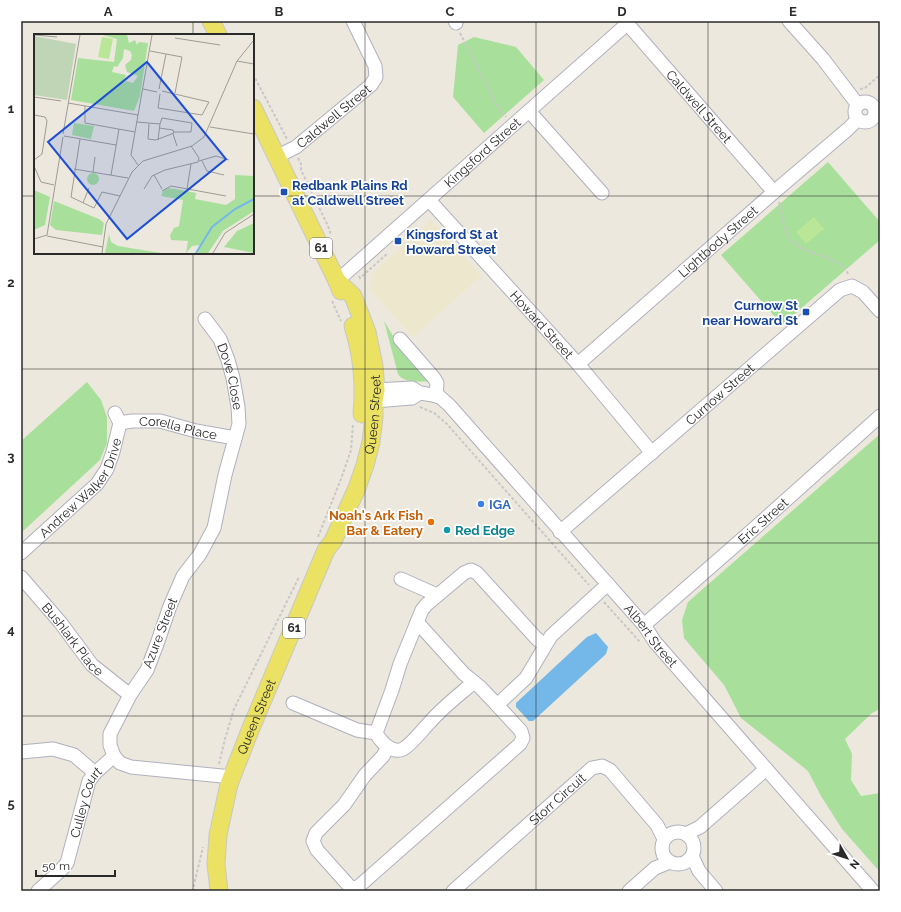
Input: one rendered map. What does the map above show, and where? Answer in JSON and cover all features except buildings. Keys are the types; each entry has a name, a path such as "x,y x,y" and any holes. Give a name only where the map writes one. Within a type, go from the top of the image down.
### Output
{"main road":[{"path":"211,21 218,34"},
{"name":"61","path":"254,110 276,157"},
{"name":"Queen Street","path":"219,891 216,864 218,835 222,812 224,776 350,479 361,442 371,395 374,366 367,332 352,296 337,280 276,157"}],"street":[{"name":"Caldwell Street","path":"276,157 296,147 371,85 376,77 375,66 353,21"},
{"path":"789,21 823,60 858,105 855,112 870,122"},
{"name":"Caldwell Street","path":"626,22 776,190"},
{"name":"Kingsford Street","path":"337,280 529,111 626,22"},
{"path":"529,111 602,193"},
{"name":"Lightbody Street","path":"578,364 776,190 848,129 870,122"},
{"name":"Howard Street","path":"429,200 578,364 652,453"},
{"path":"852,286 863,292 880,311"},
{"name":"Curnow Street","path":"560,532 840,290 852,286"},
{"name":"Dove Close","path":"205,319 220,339 233,378 238,407 239,424 235,438"},
{"path":"400,339 434,378 437,383 436,396"},
{"name":"Albert Street","path":"371,395 412,388 420,393 436,396 449,405 644,625 654,642 873,891"},
{"name":"Eric Street","path":"644,625 880,416"},
{"name":"Corella Place","path":"118,418 132,421 160,421 196,431 235,438"},
{"name":"Andrew Walker Drive","path":"21,553 97,484 107,469 113,452 118,418"},
{"name":"Azure Street","path":"114,756 110,745 110,734 130,694 147,670 170,606 183,576 200,554 214,528 235,438"},
{"path":"376,733 400,664 417,622 426,605 464,573 470,570 477,573 544,645"},
{"name":"Bushlark Place","path":"21,577 60,622 92,664 130,694"},
{"path":"402,579 437,595"},
{"path":"497,705 526,678 541,655 544,645 550,636 608,584"},
{"path":"388,747 383,756 365,775 344,805 316,833 313,841 317,850 351,888 358,887 520,744 523,738 521,731 474,682 464,674 417,622"},
{"path":"293,703 358,730 376,733 381,741 388,747 403,749 474,682"},
{"path":"21,752 53,749 74,755 95,773"},
{"path":"114,756 120,763 131,767 224,776"},
{"name":"Culley Court","path":"38,891 67,863 86,787 95,773 114,756"},
{"name":"Storr Circuit","path":"453,891 592,768 602,766 610,770 668,836"},
{"path":"689,837 766,769"},
{"path":"677,832 689,837 694,851 688,859 680,864 667,858 662,844 668,836 677,832"},
{"path":"630,891 667,858"},
{"path":"688,859 716,891"}],"path":[{"path":"456,22 496,104 513,125"},
{"path":"848,92 865,88 880,75"},
{"path":"254,76 301,164 301,170 328,226 332,238"},
{"path":"776,190 786,230 794,243 808,251 835,262 846,269 852,286"},
{"path":"354,266 360,278 389,252"},
{"path":"331,300 343,325"},
{"path":"322,545 328,514 351,450 353,422"},
{"path":"224,776 225,739 234,709 300,574"},
{"path":"194,891 204,842"}],"shaded area":[{"path":"431,220 481,276 413,337 370,289 372,273"}],"green space":[{"path":"474,37 516,47 544,80 484,133 453,97 458,45"},
{"path":"828,162 880,222 880,240 782,325 721,255"},
{"path":"814,217 824,229 806,244 796,232"},
{"path":"384,321 398,344 430,382 408,381 398,374"},
{"path":"87,382 101,400 107,417 107,443 100,460 21,533 21,441"},
{"path":"880,434 880,709 872,713 845,739 852,754 851,780 861,796 880,793 880,872 842,829 821,796 808,771 741,718 724,685 684,638 682,620 688,602"}],"water":[{"path":"596,633 608,647 606,654 533,721 529,721 516,707 516,703 587,637"}],"place":[{"name":"Redbank Plains Rd at Caldwell Street","path":"284,192"},
{"name":"Kingsford St at Howard Street","path":"398,241"},
{"name":"Curnow St near Howard St","path":"806,312"},
{"name":"IGA","path":"481,504"},
{"name":"Noah's Ark Fish Bar & Eatery","path":"431,522"},
{"name":"Red Edge","path":"447,530"}]}
